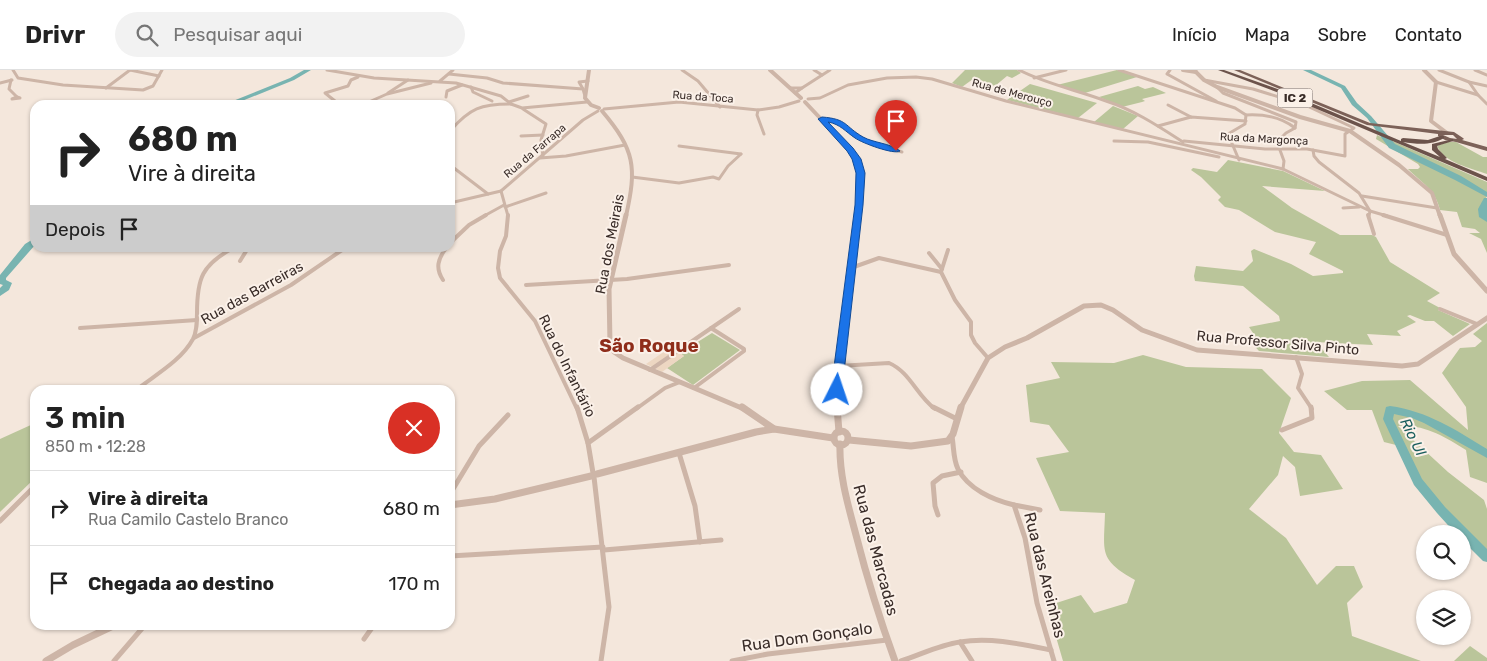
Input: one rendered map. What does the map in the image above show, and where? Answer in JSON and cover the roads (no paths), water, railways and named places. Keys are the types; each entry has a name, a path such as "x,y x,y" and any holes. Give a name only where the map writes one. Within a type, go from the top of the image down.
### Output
{"highway":[{"name":"IC 2","path":"1222,70 1370,127 1395,140 1487,177"},
{"path":"1395,140 1436,141 1443,134"},
{"path":"1448,160 1434,147 1439,142 1456,139"},
{"name":"IC 2","path":"1395,140 1487,177"}],"main road":[{"path":"1236,70 1370,127 1405,127 1430,130 1487,148"},
{"path":"1443,134 1456,139"}],"street":[{"path":"13,70 18,78"},
{"path":"106,88 130,70 159,76"},
{"path":"0,83 18,78 43,83 148,90 155,85 162,70"},
{"path":"327,70 359,77 440,81 502,96 510,103 522,108 546,124 541,140 542,157 566,156 625,145"},
{"path":"345,74 351,70"},
{"path":"387,94 440,81 453,70"},
{"path":"449,74 465,70"},
{"path":"585,96 589,70"},
{"path":"682,70 688,73 713,97 720,107"},
{"path":"770,70 796,93 850,150 856,159 860,173 859,205 838,366 837,416 839,432"},
{"path":"814,70 822,76"},
{"path":"796,93 830,70"},
{"path":"1018,70 1034,78 1107,101 1142,116 1183,142 1240,160 1283,169 1370,211 1447,235"},
{"path":"1034,78 1066,70"},
{"path":"1120,70 1235,108 1246,115 1265,116 1295,128"},
{"path":"1170,70 1167,74 1192,86 1219,104"},
{"path":"1183,70 1195,71 1204,80 1217,87 1300,117 1350,131 1409,173 1432,193 1454,254 1487,291"},
{"path":"1424,70 1436,82 1478,95"},
{"path":"1439,70 1469,82 1487,86"},
{"path":"1475,70 1487,75"},
{"path":"449,74 472,75 503,82 583,89"},
{"path":"333,100 324,93 345,88 350,80 359,77"},
{"name":"Rua de Merouço","path":"803,100 820,98 848,85 887,78 916,77 932,79 971,92 1091,122 1183,142"},
{"path":"11,80 9,88 17,97"},
{"path":"373,100 387,94 408,80"},
{"path":"588,81 578,80 587,102 601,110"},
{"path":"1204,80 1253,89 1315,108 1354,128 1350,131"},
{"path":"1436,82 1431,121 1443,134"},
{"path":"1469,82 1487,107"},
{"path":"446,97 447,91 462,85"},
{"path":"471,87 473,92 492,100"},
{"path":"1217,87 1222,93 1296,122 1295,128"},
{"path":"790,88 802,88"},
{"path":"455,126 472,109 481,106 510,103 528,96"},
{"name":"Rua da Toca","path":"601,110 679,102 758,110 774,108 803,100"},
{"path":"522,108 587,102"},
{"path":"1168,105 1191,117"},
{"path":"592,114 593,106"},
{"name":"Rua da Farrapa","path":"455,202 501,191 592,114 601,110"},
{"name":"Rua dos Meirais","path":"601,110 630,153 632,177 632,189 609,289 610,344 614,352 623,358 675,380"},
{"path":"758,110 757,114 764,134"},
{"path":"1240,160 1228,134 1245,124 1246,115"},
{"path":"1158,126 1191,117 1246,121"},
{"path":"822,119 833,120 842,124 860,138 884,148 902,152"},
{"path":"1283,169 1284,161 1277,142 1286,133 1295,128"},
{"name":"Rua da Margonça","path":"1183,142 1312,150 1345,156 1345,134 1350,131"},
{"path":"521,136 543,135"},
{"path":"1114,141 1148,142 1196,153 1230,157"},
{"path":"632,177 680,183 713,177 719,179 728,166 742,154 679,146"},
{"path":"1312,150 1319,162 1362,196 1370,211 1368,214 1374,234"},
{"path":"455,169 488,194"},
{"name":"Rua do Infantário","path":"501,191 508,214 506,236 500,251 498,268 500,278 535,322 579,412 588,443 603,548 608,608 601,661"},
{"path":"455,238 469,225 505,206 546,193"},
{"path":"1362,196 1437,208"},
{"path":"1343,208 1361,207"},
{"path":"942,271 948,250"},
{"path":"142,385 187,349 193,338 197,320 197,290 202,271 224,252"},
{"path":"240,261 246,252"},
{"name":"Rua das Barreiras","path":"193,338 288,288 319,269 340,252"},
{"path":"443,280 436,264 444,252"},
{"path":"929,253 942,271 956,300 971,322 975,343 988,358"},
{"path":"851,268 879,258 942,271"},
{"path":"526,285 612,279 729,265"},
{"name":"Rua Professor Silva Pinto","path":"952,437 957,418 978,374 988,358 1005,347 1027,338 1084,306 1092,304 1101,305 1113,310 1152,335 1197,350 1411,366 1418,364 1487,318"},
{"path":"650,370 739,309"},
{"path":"1440,309 1474,326"},
{"path":"80,328 197,320"},
{"path":"694,388 744,351 744,349 711,328"},
{"path":"1282,430 1312,418 1314,413 1298,390 1298,381 1302,374 1296,357"},
{"path":"838,366 889,363 895,365 903,371 929,405 941,413 957,418"},
{"path":"588,443 675,380"},
{"path":"665,388 675,380"},
{"path":"675,380 740,406 774,429"},
{"path":"455,486 479,446 508,415"},
{"path":"756,432 762,421"},
{"path":"455,503 495,499 774,429 833,438 835,442 840,444 849,440 888,445 912,445 943,442 952,437 961,472 942,476 933,483 934,506 938,515"},
{"path":"833,438 835,433 839,432 847,434 849,440"},
{"name":"Rua das Marcadas","path":"840,444 840,468 844,489 862,559 894,661"},
{"path":"679,453 696,506 700,542"},
{"name":"Rua das Areinhas","path":"961,472 973,485 990,497 1014,505 1025,538 1032,582 1054,661"},
{"path":"0,521 30,491"},
{"path":"1014,505 1040,510"},
{"path":"455,556 722,540"},
{"path":"46,661 72,645 104,630"},
{"path":"114,661 141,630"},
{"path":"364,639 370,630"},
{"name":"Rua Dom Gonçalo","path":"732,661 768,654 887,640"},
{"path":"901,661 960,642 991,641 1051,650"},
{"path":"960,642 972,661"}],"waterway":[{"path":"239,100 292,79 308,70"},
{"name":"Rio Ul","path":"1306,70 1343,87 1354,104 1369,117 1392,146 1458,178 1487,195"},
{"name":"Rio Ul","path":"1487,200 1482,209 1483,217 1487,220"},
{"path":"0,293 6,288 8,283 2,282 2,278 30,245"},
{"name":"Rio Ul","path":"1487,454 1428,420 1415,415 1390,410 1388,419 1418,482 1441,510 1487,557"}],"district":[{"name":"São Roque","path":"649,345"}]}
